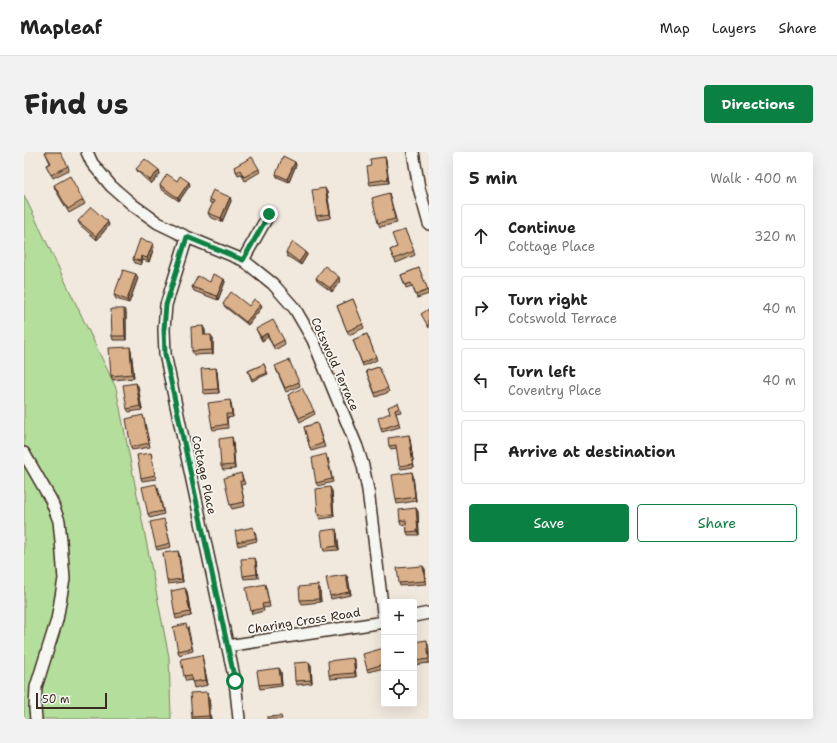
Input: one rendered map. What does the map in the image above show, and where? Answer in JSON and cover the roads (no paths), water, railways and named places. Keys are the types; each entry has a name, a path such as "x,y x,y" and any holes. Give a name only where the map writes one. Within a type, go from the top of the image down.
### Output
{"street":[{"name":"Cotswold Terrace","path":"87,152 92,163 111,186 133,205 158,223 187,237 243,260 273,284 295,309 313,340 357,447 363,466 368,490 381,599"},
{"path":"413,152 419,188 429,224"},
{"path":"243,260 269,214"},
{"name":"Cottage Place","path":"187,237 166,305 164,329 165,354 235,681 239,719"},
{"path":"24,453 51,500 59,521 64,578 57,620 36,687 36,719"},
{"path":"417,615 429,613"},
{"name":"Charing Cross Road","path":"227,646 381,621"}]}
